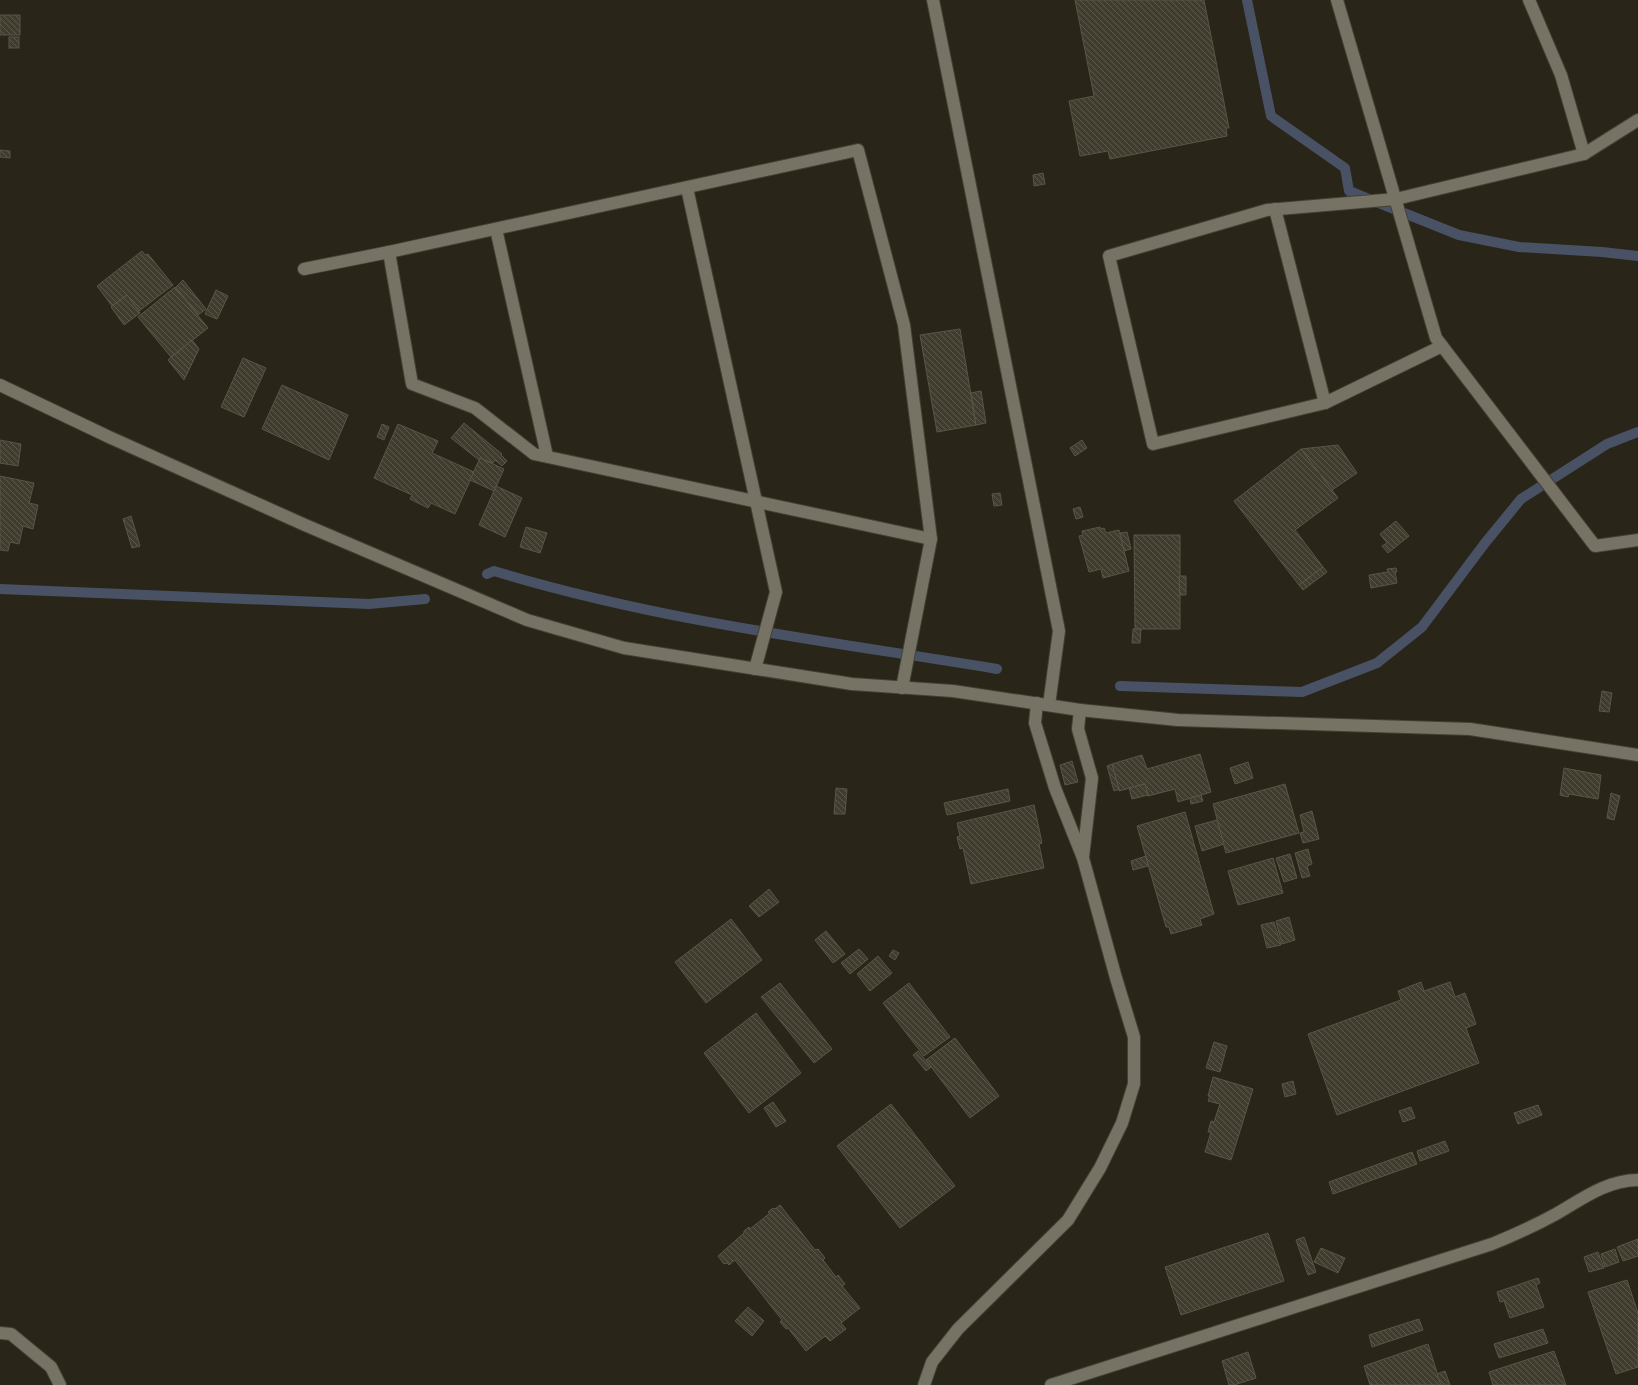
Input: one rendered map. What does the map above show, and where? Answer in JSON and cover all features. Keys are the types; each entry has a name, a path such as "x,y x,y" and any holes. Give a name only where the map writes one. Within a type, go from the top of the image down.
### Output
{"street":[{"path":"924,1385 932,1362 958,1329 1068,1220 1100,1168 1122,1124 1134,1084 1134,1037 1083,858 1055,788 1035,723 1043,704 1059,631 933,0"},
{"path":"1337,0 1436,338 1595,546 1638,540"},
{"path":"1529,0 1560,75 1584,154"},
{"path":"1442,346 1325,403 1153,444 1109,256 1267,210 1396,200 1584,154 1638,120"},
{"path":"304,269 687,188 858,150 904,325 931,539 902,688"},
{"path":"687,188 776,592 755,669"},
{"path":"1275,209 1325,403"},
{"path":"496,229 547,456"},
{"path":"389,252 412,384 475,408 534,454 931,539"},
{"path":"0,385 116,440 290,518 527,620 624,648 852,684 953,691 1080,710 1178,720 1470,729 1638,755"},
{"path":"1080,710 1078,730 1092,778 1083,858"},
{"path":"1051,1385 1492,1244 1556,1214 1596,1190 1627,1180 1638,1180"},
{"path":"0,1332 11,1334 51,1367 60,1385"}],"building":[{"path":"1075,0 1204,0 1229,128 1226,128 1227,136 1110,159 1108,151 1080,156 1069,101 1094,96"},
{"path":"0,15 20,15 20,35 0,35"},
{"path":"9,37 19,37 19,48 9,48"},
{"path":"0,150 10,151 10,158 0,157"},
{"path":"1043,173 1045,184 1034,186 1033,175"},
{"path":"142,251 145,255 148,254 173,285 139,311 127,295 112,306 97,286"},
{"path":"183,280 206,309 198,315 176,287"},
{"path":"175,287 208,328 171,357 138,317"},
{"path":"216,290 228,296 217,319 205,314"},
{"path":"127,295 140,313 124,325 111,307"},
{"path":"960,329 976,425 937,432 920,335"},
{"path":"192,340 199,349 184,380 168,360"},
{"path":"243,358 266,368 244,417 221,407"},
{"path":"282,385 348,415 329,460 262,429"},
{"path":"981,391 986,423 976,425 971,393"},
{"path":"464,423 502,454 501,455 507,461 502,466 495,460 493,463 480,458 479,460 451,438"},
{"path":"382,424 389,427 384,440 377,437"},
{"path":"398,424 438,441 432,453 474,472 455,514 431,503 428,508 410,499 412,495 374,478"},
{"path":"0,440 21,444 18,466 0,463"},
{"path":"1082,440 1087,448 1075,456 1070,448"},
{"path":"1338,445 1357,473 1332,490 1301,449"},
{"path":"1301,449 1338,498 1295,530 1323,567 1299,585 1234,501"},
{"path":"480,458 504,469 494,491 470,480"},
{"path":"0,476 34,483 29,503 38,505 33,529 23,526 19,544 10,542 8,551 0,550"},
{"path":"496,486 522,498 505,537 479,525"},
{"path":"1000,493 1002,505 994,506 992,494"},
{"path":"1080,507 1083,517 1076,519 1073,509"},
{"path":"131,516 140,546 132,548 123,519"},
{"path":"1396,521 1409,536 1388,553 1382,546 1387,543 1380,534"},
{"path":"526,527 547,533 540,553 520,547"},
{"path":"1100,527 1101,529 1104,528 1106,533 1119,530 1129,571 1103,578 1101,569 1089,572 1079,536 1083,535 1082,531"},
{"path":"1127,532 1131,549 1124,551 1120,533"},
{"path":"1134,535 1180,535 1180,629 1135,629"},
{"path":"1323,567 1327,572 1303,590 1299,585"},
{"path":"1396,568 1397,572 1395,572 1397,583 1371,588 1369,575 1388,572 1387,569"},
{"path":"1179,576 1186,576 1186,595 1180,595"},
{"path":"1133,629 1141,629 1140,643 1132,643"},
{"path":"1602,691 1612,693 1609,712 1599,711"},
{"path":"1200,754 1211,792 1178,802 1175,789 1148,796 1145,784 1119,791 1112,764 1142,755 1147,769"},
{"path":"1072,761 1078,782 1065,785 1060,765"},
{"path":"1248,762 1253,778 1235,784 1230,768"},
{"path":"1112,764 1119,789 1114,791 1107,766"},
{"path":"1564,768 1601,775 1598,799 1569,794 1568,797 1560,795"},
{"path":"1145,784 1148,795 1132,799 1129,788"},
{"path":"1285,784 1299,833 1226,853 1213,804"},
{"path":"836,788 847,789 845,814 834,814"},
{"path":"1008,789 1010,801 947,815 944,803"},
{"path":"1611,793 1620,796 1614,820 1607,818"},
{"path":"1201,795 1203,801 1191,804 1190,798"},
{"path":"1034,805 1042,843 1039,844 1044,868 971,884 963,848 960,849 957,837 960,836 957,823"},
{"path":"1312,811 1319,839 1303,843 1300,833 1304,832 1300,815"},
{"path":"1185,812 1214,914 1200,919 1202,925 1171,934 1169,927 1166,927 1137,826"},
{"path":"1217,820 1224,844 1202,851 1195,826"},
{"path":"1308,849 1312,864 1307,866 1310,876 1302,878 1295,853"},
{"path":"1290,854 1297,878 1284,882 1276,858"},
{"path":"1146,856 1148,866 1133,870 1131,861"},
{"path":"1273,858 1283,893 1238,905 1228,871"},
{"path":"769,889 779,902 759,917 749,906"},
{"path":"1289,917 1295,940 1282,944 1276,921"},
{"path":"731,919 762,960 706,1003 675,962"},
{"path":"1274,922 1281,945 1267,948 1261,925"},
{"path":"826,931 845,954 833,963 815,940"},
{"path":"859,949 868,959 850,974 841,963"},
{"path":"893,950 899,953 895,960 889,956"},
{"path":"878,956 892,973 870,991 857,974"},
{"path":"1421,982 1424,991 1450,982 1455,997 1465,993 1476,1024 1466,1028 1479,1063 1337,1115 1308,1034 1401,1000 1398,991"},
{"path":"780,983 832,1049 814,1063 761,997"},
{"path":"909,983 950,1037 924,1056 883,1003"},
{"path":"756,1013 801,1073 749,1113 704,1053"},
{"path":"955,1038 999,1096 970,1118 926,1060"},
{"path":"1214,1042 1227,1046 1220,1072 1206,1068"},
{"path":"918,1051 931,1067 926,1071 913,1055"},
{"path":"1213,1077 1253,1089 1231,1160 1205,1152 1211,1132 1208,1132 1211,1121 1214,1122 1220,1104 1208,1101"},
{"path":"1293,1081 1296,1094 1285,1097 1282,1084"},
{"path":"773,1102 786,1121 776,1127 764,1108"},
{"path":"891,1104 955,1186 900,1228 837,1146"},
{"path":"1538,1105 1542,1115 1518,1124 1514,1113"},
{"path":"1411,1107 1415,1118 1403,1122 1399,1111"},
{"path":"1445,1141 1449,1151 1420,1161 1417,1151"},
{"path":"1412,1152 1417,1164 1333,1194 1329,1182"},
{"path":"780,1205 815,1250 818,1249 825,1258 823,1260 836,1277 838,1275 845,1284 842,1286 860,1308 841,1323 846,1329 830,1341 825,1336 806,1351 788,1328 786,1329 780,1322 782,1320 735,1260 729,1265 727,1263 724,1264 718,1256 744,1233 744,1231 749,1227 750,1229 770,1213 768,1212 773,1208 775,1209"},
{"path":"1268,1233 1284,1281 1181,1315 1165,1267"},
{"path":"1304,1237 1316,1272 1308,1275 1296,1240"},
{"path":"1638,1239 1638,1256 1623,1261 1617,1247"},
{"path":"1321,1248 1345,1258 1338,1273 1314,1262"},
{"path":"1615,1249 1619,1262 1605,1267 1601,1254"},
{"path":"1598,1252 1604,1268 1589,1272 1584,1257"},
{"path":"1538,1278 1540,1283 1536,1285 1544,1307 1510,1318 1504,1301 1500,1302 1497,1292"},
{"path":"1627,1280 1638,1313 1638,1367 1616,1374 1588,1292"},
{"path":"748,1307 764,1321 752,1336 735,1321"},
{"path":"1419,1319 1423,1330 1372,1347 1369,1335"},
{"path":"1543,1329 1548,1343 1499,1358 1494,1344"},
{"path":"1428,1344 1441,1385 1370,1385 1364,1366"},
{"path":"1554,1351 1566,1385 1493,1385 1489,1372"},
{"path":"1248,1352 1256,1378 1234,1385 1229,1385 1222,1361"},
{"path":"1445,1371 1450,1385 1441,1385 1437,1374"}],"waterway":[{"path":"1247,0 1271,116 1345,168 1349,191 1459,235 1519,247 1602,252 1638,256"},
{"path":"1120,686 1302,692 1377,663 1422,627 1485,543 1521,499 1607,444 1638,432"},
{"path":"487,574 494,571 556,588 681,617 807,639 997,669"},
{"path":"0,589 369,604 425,599"}]}
